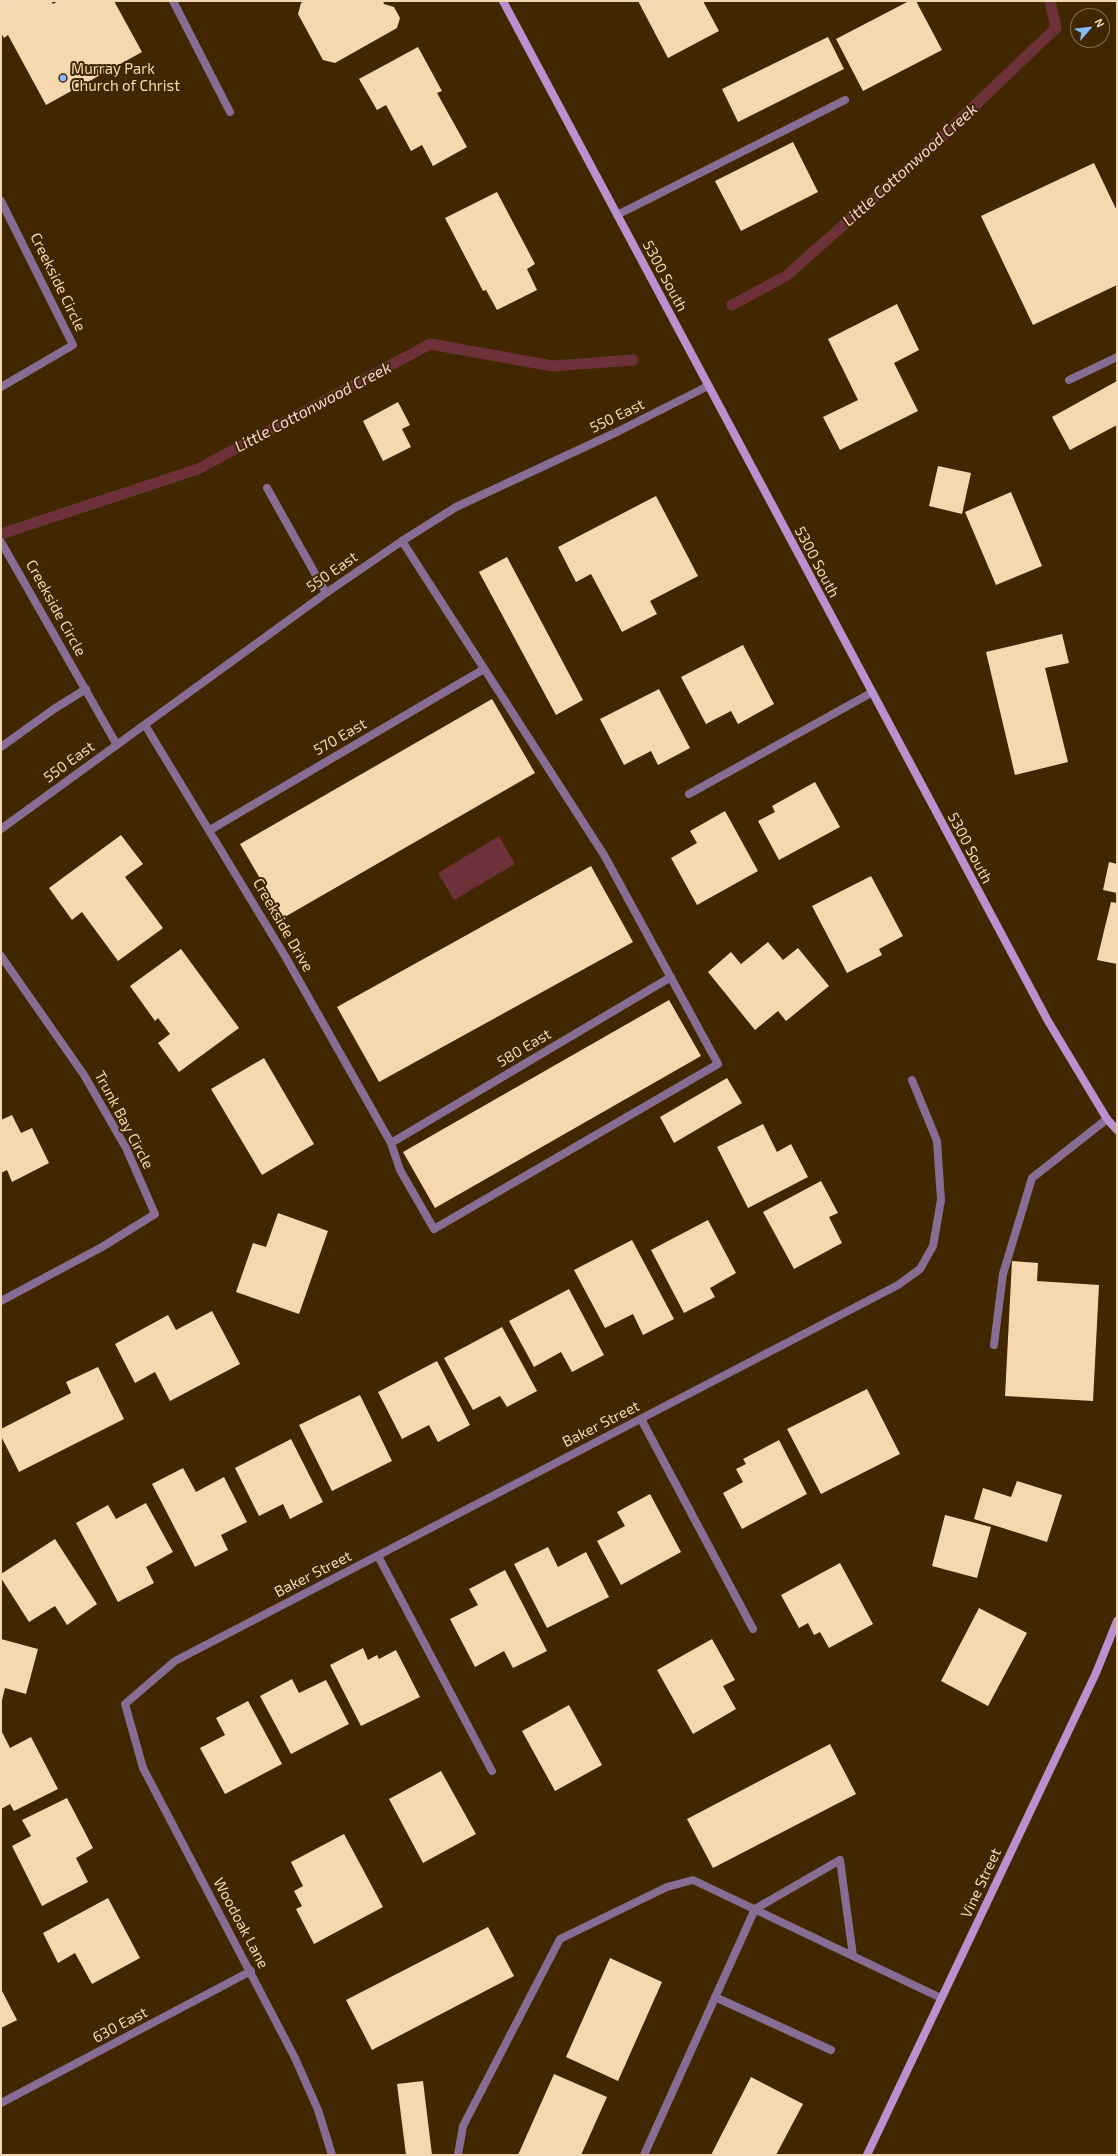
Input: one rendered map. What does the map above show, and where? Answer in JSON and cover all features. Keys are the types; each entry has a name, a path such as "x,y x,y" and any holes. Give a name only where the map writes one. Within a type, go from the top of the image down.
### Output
{"main road":[{"name":"5300 South","path":"503,1 871,693 1048,1021 1107,1119 1117,1130"},
{"name":"Vine Street","path":"867,2155 1096,1673 1117,1621"}],"street":[{"path":"173,1 230,112"},
{"path":"617,215 845,100"},
{"name":"Creekside Circle","path":"1,201 73,345 1,387"},
{"path":"1069,380 1117,357"},
{"name":"550 East","path":"1,829 326,593 402,541 462,504 619,431 708,386"},
{"path":"267,488 326,593"},
{"path":"402,541 604,855 671,977"},
{"name":"Creekside Circle","path":"1,542 12,558 117,745"},
{"name":"570 East","path":"210,830 484,669"},
{"path":"1,747 54,709 86,689"},
{"path":"689,794 871,693"},
{"name":"Creekside Drive","path":"145,725 210,830 289,963 391,1143 400,1170 434,1229 718,1064 671,977"},
{"name":"Trunk Bay Circle","path":"1,956 84,1075 126,1148 155,1214 102,1247 1,1301"},
{"name":"580 East","path":"391,1143 671,977"},
{"name":"Baker Street","path":"125,1704 175,1661 898,1285 920,1269 933,1246 941,1200 937,1141 912,1080"},
{"path":"994,1345 1003,1274 1032,1178 1107,1119"},
{"path":"641,1419 753,1630"},
{"path":"378,1556 492,1771"},
{"name":"Woodoak Lane","path":"125,1704 143,1768 251,1971 295,2058 318,2110 332,2155"},
{"path":"644,2155 755,1909 840,1860 853,1956"},
{"path":"458,2155 463,2126 560,1939 667,1887 693,1880 941,1998"},
{"name":"630 East","path":"1,2103 251,1971"},
{"path":"715,1997 831,2050"}],"shaded area":[{"path":"499,836 515,864 454,900 438,873"}],"building":[{"name":"Murray Park Church of Christ","path":"1,1 51,1 53,4 58,1 114,1 142,52 46,105 8,35 4,38 1,33"},
{"path":"304,1 383,1 384,4 394,7 400,18 397,28 335,63 323,60 298,14 301,3"},
{"path":"638,1 703,1 719,31 668,58"},
{"path":"909,1 916,1 942,50 863,91 836,39"},
{"path":"828,37 844,69 738,122 722,89"},
{"path":"418,47 442,91 437,93 467,147 433,166 422,145 411,151 386,105 377,110 359,79"},
{"path":"793,142 818,192 741,231 715,181"},
{"path":"1094,163 1117,211 1117,285 1033,325 981,216"},
{"path":"497,192 535,264 527,269 537,290 497,310 486,290 483,291 445,218"},
{"path":"897,304 919,350 894,363 918,411 840,450 823,417 858,400 828,339"},
{"path":"1117,381 1117,425 1070,450 1052,417"},
{"path":"398,402 410,425 402,429 411,447 383,461 363,421"},
{"path":"938,466 971,473 962,514 929,506"},
{"path":"1011,492 1042,566 996,585 965,512"},
{"path":"656,496 698,576 650,601 657,614 622,632 591,574 576,582 558,547"},
{"path":"507,557 583,700 556,715 479,572"},
{"path":"1062,634 1069,663 1045,668 1068,762 1015,775 986,652"},
{"path":"743,645 774,704 738,724 731,711 706,724 681,677"},
{"path":"659,689 690,748 658,765 651,751 624,765 600,719"},
{"path":"492,699 535,773 283,918 240,844"},
{"path":"815,782 840,827 779,860 758,821 775,812 772,806"},
{"path":"725,811 758,871 697,905 671,858 697,843 690,831"},
{"path":"121,835 143,864 125,877 163,928 118,961 82,912 72,920 49,888"},
{"path":"1109,862 1117,864 1117,893 1103,890"},
{"path":"591,866 633,942 379,1082 337,1007"},
{"path":"871,876 903,936 879,949 882,955 847,973 812,906"},
{"path":"1111,902 1117,903 1117,964 1097,960"},
{"path":"768,942 783,960 798,948 829,986 786,1021 778,1011 755,1030 708,972 731,952 741,964"},
{"path":"181,949 239,1028 179,1072 158,1043 170,1034 158,1018 155,1021 130,986"},
{"path":"669,1000 701,1056 435,1208 403,1152"},
{"path":"264,1058 314,1144 262,1175 211,1089"},
{"path":"727,1078 742,1103 674,1143 660,1117"},
{"path":"12,1115 21,1133 32,1128 49,1163 12,1182 7,1170 1,1173 1,1120"},
{"path":"763,1124 777,1152 791,1144 808,1177 748,1208 717,1147"},
{"path":"821,1181 838,1213 829,1217 842,1243 794,1269 763,1212"},
{"path":"278,1213 328,1231 299,1314 236,1292 253,1243 266,1247"},
{"path":"708,1220 736,1273 710,1288 715,1297 684,1313 651,1250"},
{"path":"632,1240 674,1319 643,1335 633,1314 605,1328 574,1270"},
{"path":"1012,1261 1038,1263 1037,1281 1099,1285 1093,1401 1005,1396"},
{"path":"569,1289 604,1355 572,1372 561,1352 534,1367 509,1321"},
{"path":"212,1311 240,1364 170,1401 155,1372 135,1383 115,1344 168,1315 176,1330"},
{"path":"502,1327 537,1391 507,1407 500,1396 473,1410 444,1358"},
{"path":"437,1361 470,1425 438,1442 429,1425 402,1439 378,1392"},
{"path":"98,1367 124,1419 19,1472 1,1436 1,1429 71,1393 66,1382"},
{"path":"867,1389 900,1454 821,1494 787,1429"},
{"path":"360,1395 392,1461 332,1491 299,1425"},
{"path":"291,1439 323,1502 290,1519 283,1504 259,1516 235,1468"},
{"path":"779,1440 807,1494 742,1529 723,1493 743,1482 736,1469 746,1464 743,1459"},
{"path":"183,1468 196,1492 224,1477 247,1522 221,1535 228,1550 195,1567 152,1484"},
{"path":"1017,1481 1062,1495 1047,1542 974,1519 983,1488 1011,1497"},
{"path":"650,1494 681,1552 621,1585 597,1541 625,1526 617,1512"},
{"path":"146,1503 173,1552 146,1567 154,1583 118,1602 76,1523 108,1505 116,1519"},
{"path":"945,1515 991,1527 977,1578 932,1566"},
{"path":"55,1539 97,1604 67,1625 55,1606 29,1622 1,1578 1,1574"},
{"path":"548,1547 558,1567 586,1552 609,1597 547,1628 514,1564"},
{"path":"840,1563 873,1624 829,1648 820,1632 814,1635 808,1623 799,1628 781,1595"},
{"path":"505,1570 547,1651 513,1668 504,1651 475,1667 450,1619 478,1605 469,1589"},
{"path":"979,1608 1027,1633 988,1706 941,1681"},
{"path":"1,1639 38,1649 26,1694 5,1688 2,1700"},
{"path":"712,1639 735,1680 723,1686 736,1709 693,1734 657,1670"},
{"path":"363,1648 368,1660 377,1655 379,1659 396,1650 420,1697 361,1726 330,1665"},
{"path":"292,1679 299,1693 326,1680 349,1724 291,1754 260,1696"},
{"path":"248,1701 282,1764 225,1794 200,1748 225,1735 216,1718"},
{"path":"569,1705 602,1765 555,1791 522,1731"},
{"path":"1,1730 10,1748 31,1737 58,1789 14,1811 10,1804 1,1809"},
{"path":"830,1744 856,1794 713,1868 687,1819"},
{"path":"441,1771 476,1834 423,1863 389,1799"},
{"path":"67,1798 93,1848 76,1858 88,1882 42,1906 12,1846 31,1836 22,1820"},
{"path":"344,1834 383,1907 314,1944 296,1909 302,1906 294,1891 303,1886 291,1862"},
{"path":"108,1898 140,1958 92,1984 75,1953 58,1963 43,1933"},
{"path":"488,1927 514,1976 372,2050 346,2000"},
{"path":"610,1958 662,1982 618,2081 566,2057"},
{"path":"1,1989 17,2020 1,2028"},
{"path":"554,2074 607,2097 581,2155 518,2155"},
{"path":"751,2077 803,2104 776,2155 711,2155"},
{"path":"423,2081 432,2155 406,2155 397,2084"}],"waterway":[{"name":"Little Cottonwood Creek","path":"732,305 786,276 925,153 1056,28 1050,1"},
{"name":"Little Cottonwood Creek","path":"1,534 198,469 430,344 553,366 633,360"}],"place":[{"name":"Murray Park Church of Christ","path":"63,78"}]}
